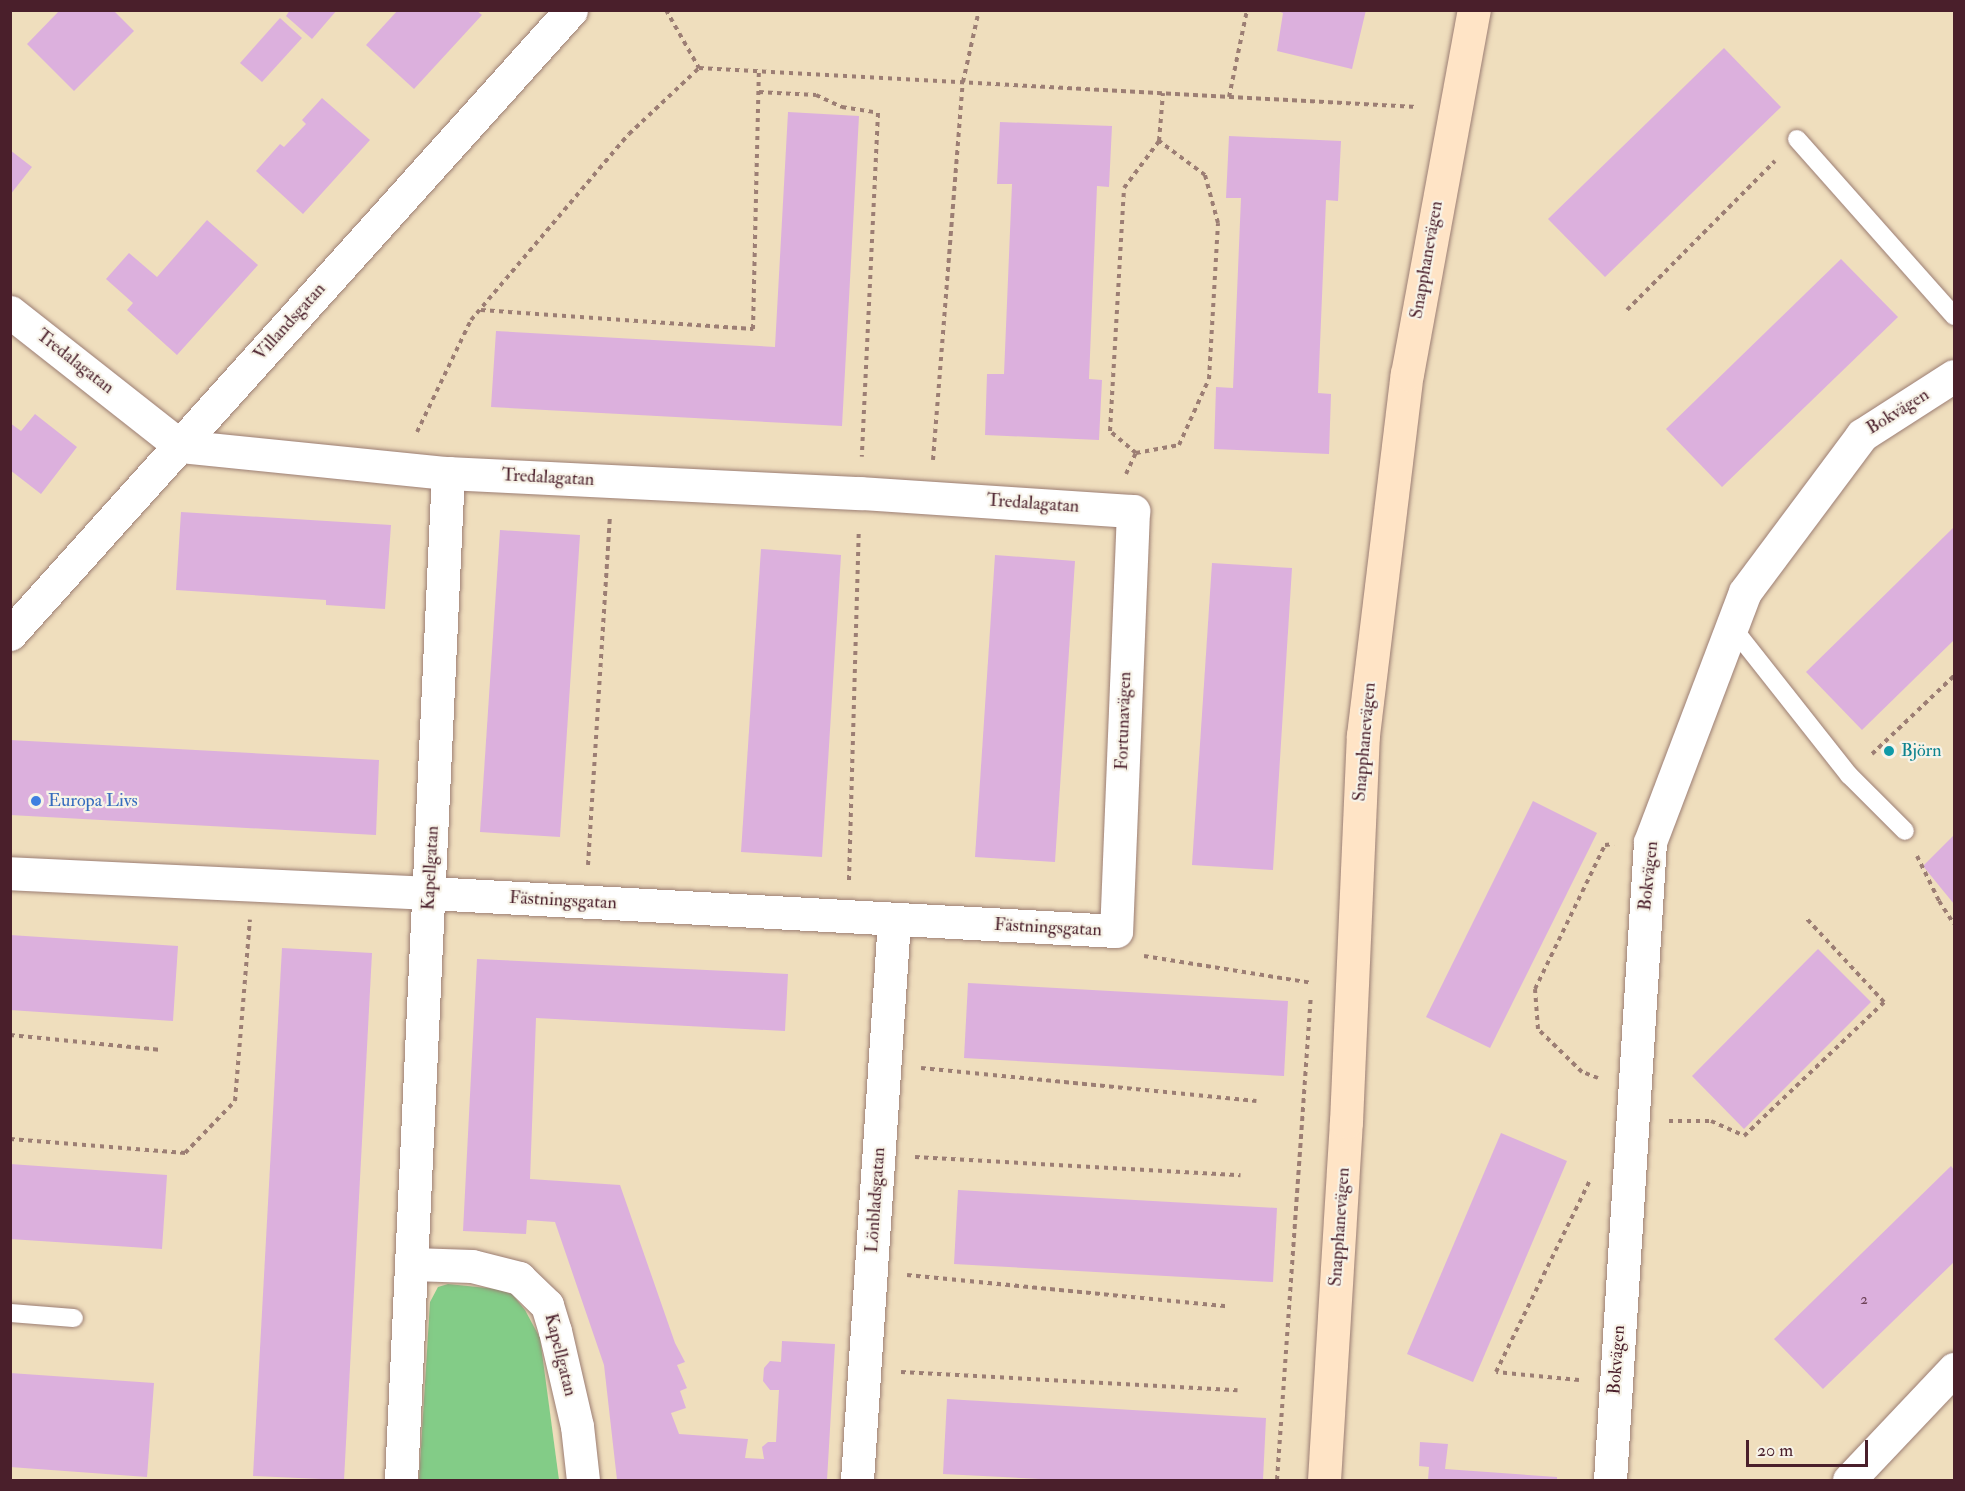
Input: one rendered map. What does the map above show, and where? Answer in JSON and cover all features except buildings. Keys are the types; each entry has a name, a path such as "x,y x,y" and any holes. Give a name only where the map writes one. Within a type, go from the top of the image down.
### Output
{"main road":[{"name":"Snapphanevägen","path":"1324,1480 1346,1122 1363,735 1407,374 1474,10"}],"street":[{"name":"Villandsgatan","path":"10,634 571,10"},
{"name":"Tredalagatan","path":"10,312 180,446 448,473 860,493 1133,511"},
{"name":"Bokvägen","path":"1610,1480 1650,842 1745,592 1862,435 1954,376"},
{"name":"Kapellgatan","path":"401,1480 448,473"},
{"name":"Fortunavägen","path":"1116,931 1133,511"},
{"name":"Fästningsgatan","path":"10,873 430,893 1116,931"},
{"name":"Lönbladsgatan","path":"857,1480 894,920"},
{"name":"Kapellgatan","path":"412,1264 472,1266 519,1278 547,1305 577,1426 583,1480"},
{"path":"1849,1480 1954,1369"}],"lane":[{"path":"1797,139 1954,316"},
{"path":"1732,627 1849,775 1905,831"},
{"path":"10,1313 74,1318"}],"path":[{"path":"666,10 699,68"},
{"path":"930,498 963,82 979,10"},
{"path":"1229,96 1247,10"},
{"path":"399,468 471,320 628,134 699,68 1418,107"},
{"path":"481,310 753,329 759,72"},
{"path":"759,92 816,95 842,107 878,113 860,493 848,917"},
{"path":"1159,141 1205,175 1218,223 1209,379 1179,445 1136,453 1110,431 1124,188 1159,141 1162,93"},
{"path":"1627,310 1797,139"},
{"path":"586,902 612,481"},
{"path":"1849,775 1954,676"},
{"path":"1905,831 1939,901 1954,924"},
{"path":"1650,842 1605,845 1535,989 1538,1029 1582,1072 1633,1106 1711,1121 1744,1136 1884,1002 1807,919"},
{"path":"10,1139 185,1153 202,1136 235,1101 253,885"},
{"path":"1116,931 1135,955 1312,983"},
{"path":"10,1035 161,1050"},
{"path":"884,1064 1256,1101"},
{"path":"879,1155 1241,1175"},
{"path":"1593,1174 1496,1372 1616,1384"},
{"path":"871,1272 1227,1306"},
{"path":"865,1370 1238,1390"}],"green space":[{"path":"448,1284 497,1289 512,1294 525,1310 540,1338 559,1480 419,1480 430,1302 438,1287"}],"place":[{"name":"Björn","path":"1889,751"},
{"name":"Europa Livs","path":"36,801"}]}
